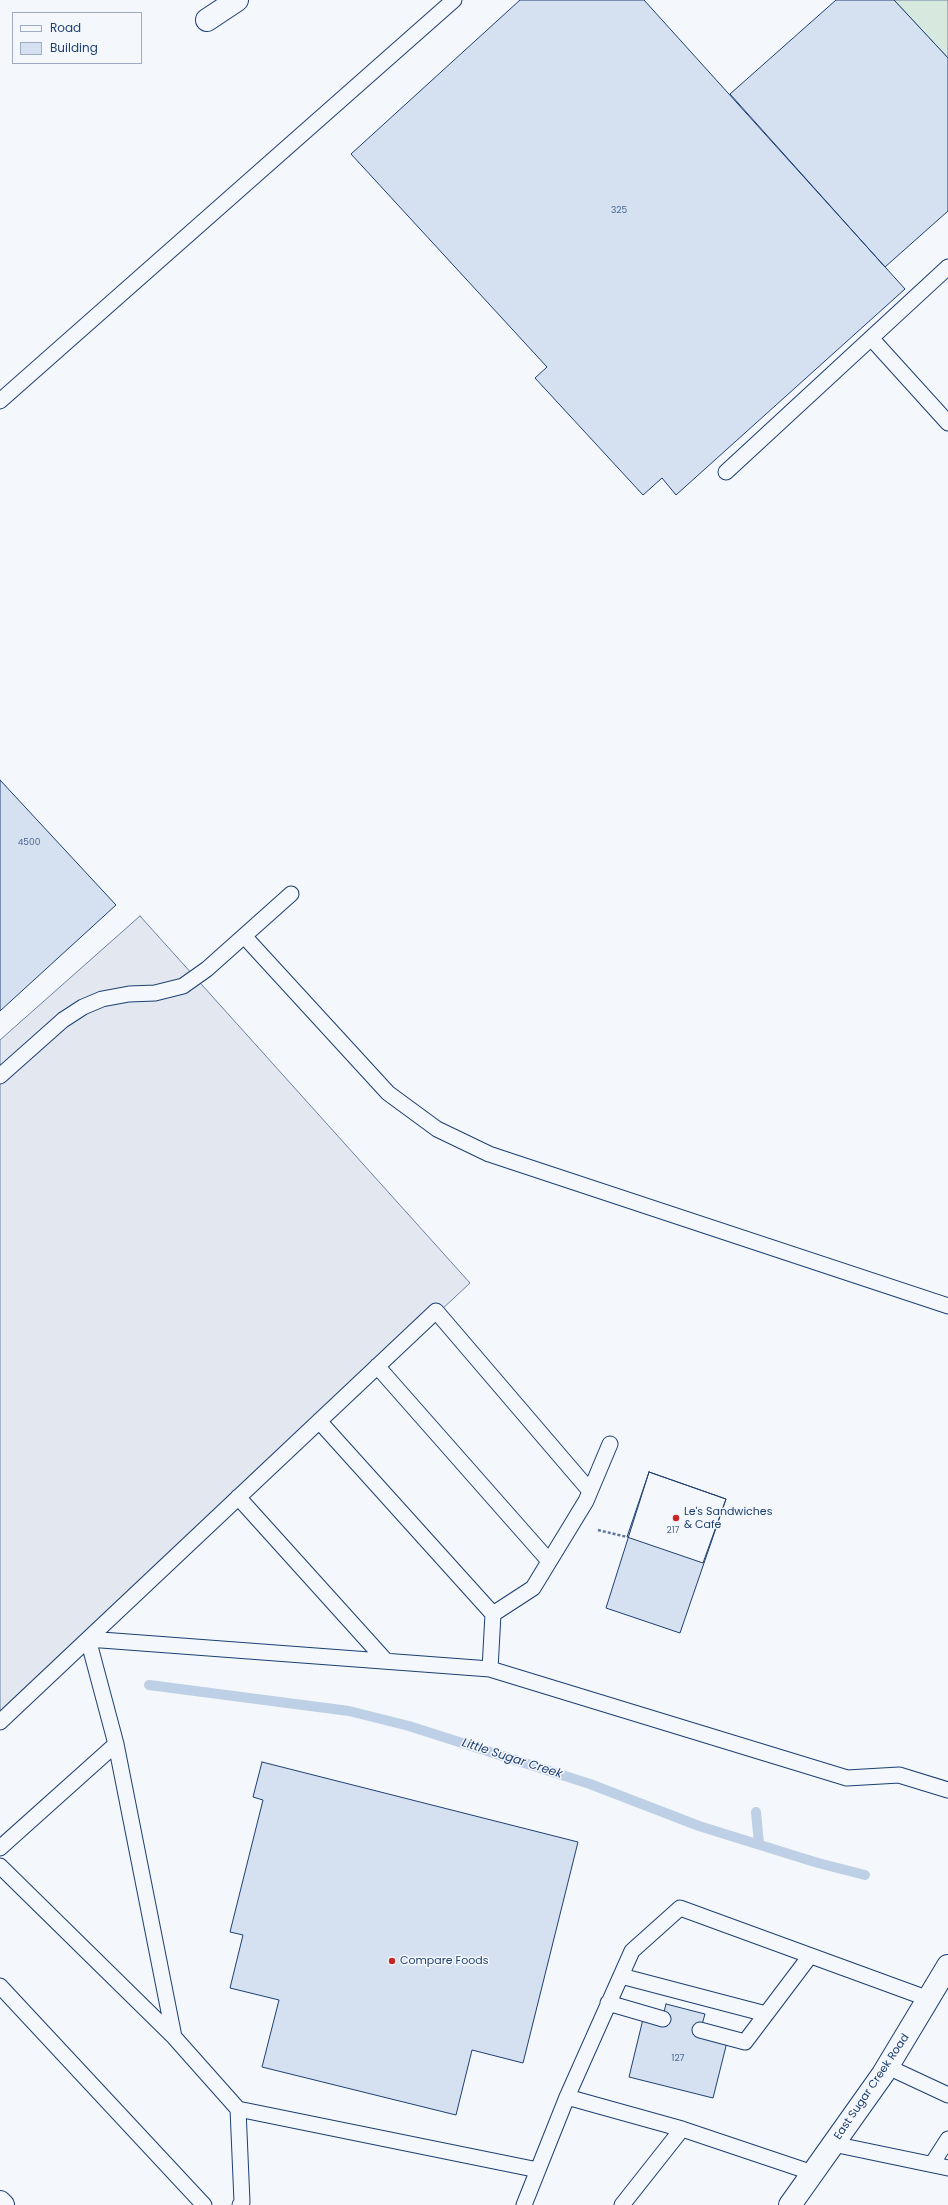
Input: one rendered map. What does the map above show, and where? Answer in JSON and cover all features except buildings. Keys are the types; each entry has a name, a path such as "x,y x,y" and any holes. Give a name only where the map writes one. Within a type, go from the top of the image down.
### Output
{"main road":[{"path":"206,20 237,0"},
{"name":"East Sugar Creek Road","path":"790,2205 888,2067 948,1966"},
{"path":"0,2202 3,2205"}],"lane":[{"path":"0,401 454,0"},
{"path":"726,472 948,267"},
{"path":"871,338 948,423"},
{"path":"0,1076 63,1020 84,1007 102,999 129,994 155,993 183,986 207,970 291,894"},
{"path":"244,936 388,1093 437,1129 489,1154 948,1306"},
{"path":"0,1722 436,1311 590,1491"},
{"path":"377,1366 549,1561"},
{"path":"319,1421 493,1614 490,1669"},
{"path":"493,1614 533,1588 590,1491 610,1444"},
{"path":"238,1497 386,1661"},
{"path":"88,1639 490,1669 847,1778 899,1775 948,1790"},
{"path":"88,1639 116,1744 174,2037"},
{"path":"0,1848 116,1744"},
{"path":"0,1866 174,2037 238,2109 246,2204"},
{"path":"524,2205 567,2097 632,1951 680,1908 929,2000"},
{"path":"700,2030 745,2042 810,1956"},
{"path":"620,1976 766,2014"},
{"path":"0,1986 204,2205"},
{"path":"608,2003 663,2019"},
{"path":"888,2067 948,2095"},
{"path":"567,2097 682,2129 813,2173"},
{"path":"238,2109 538,2170"},
{"path":"622,2205 682,2129"},
{"path":"932,2164 948,2139"},
{"path":"833,2144 948,2168"}],"shaded area":[{"path":"894,0 948,0 948,58"},
{"path":"140,916 470,1283 0,1722 0,1040"}],"waterway":[{"name":"Little Sugar Creek","path":"149,1685 349,1711 409,1726 590,1784 699,1826 818,1863 865,1875"},
{"path":"756,1812 759,1844"}],"place":[{"name":"Le's Sandwiches & Cafe","path":"676,1518"},
{"name":"Compare Foods","path":"392,1961"}]}
